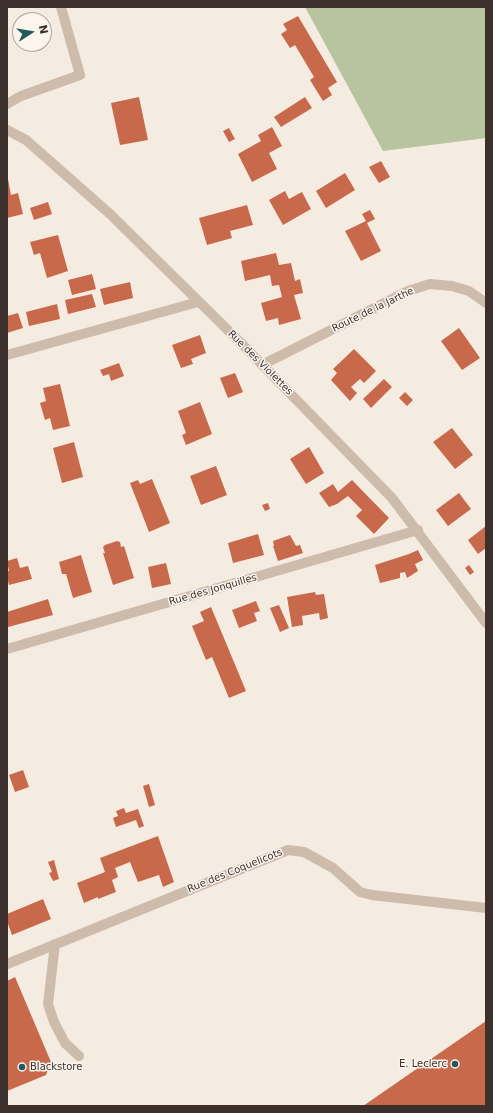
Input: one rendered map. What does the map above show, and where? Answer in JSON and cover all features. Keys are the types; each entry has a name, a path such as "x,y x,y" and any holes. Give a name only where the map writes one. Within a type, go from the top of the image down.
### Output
{"street":[{"path":"7,104 21,96 80,75 61,7"},
{"name":"Rue des Violettes","path":"7,130 26,140 110,214 262,365 392,498 418,530 486,622"},
{"name":"Route de la Jarthe","path":"262,365 408,291 430,284 452,286 469,291 486,303"},
{"path":"7,355 198,302"},
{"name":"Rue des Jonquilles","path":"7,649 418,530"},
{"name":"Rue des Coquelicots","path":"7,964 288,850 304,852 333,868 360,892 372,895 486,908"},
{"path":"55,944 48,1004 54,1022 65,1043 79,1056"}],"green space":[{"path":"305,7 486,7 486,138 383,151"}],"building":[{"path":"298,16 337,82 328,88 332,95 323,101 310,80 314,77 295,45 290,48 281,34 287,30 283,24"},
{"path":"139,97 148,140 120,145 111,103"},
{"path":"305,97 312,108 281,127 274,117"},
{"path":"272,127 282,146 269,153 277,169 252,182 238,154 261,141 258,135"},
{"path":"229,128 235,139 229,142 223,131"},
{"path":"381,161 390,177 379,183 369,167"},
{"path":"345,173 355,190 326,208 316,191"},
{"path":"8,179 11,195 18,193 23,214 7,218"},
{"path":"285,191 289,199 302,192 311,209 283,225 269,200"},
{"path":"48,202 52,214 34,220 30,208"},
{"path":"247,205 253,225 230,231 232,238 207,245 199,218"},
{"path":"370,210 375,219 367,223 381,251 361,261 345,231 366,221 362,214"},
{"path":"58,235 68,271 47,278 40,253 34,255 30,242"},
{"path":"276,253 279,265 291,263 295,281 300,279 303,293 294,295 301,319 279,325 278,318 266,321 261,303 282,297 279,285 272,286 270,275 245,281 241,261"},
{"path":"92,274 96,289 72,295 68,280"},
{"path":"130,282 133,298 104,305 100,289"},
{"path":"92,294 96,307 68,314 65,300"},
{"path":"57,304 60,319 29,326 26,312"},
{"path":"18,313 23,328 7,333 7,316"},
{"path":"459,328 480,358 462,370 441,341"},
{"path":"200,335 206,353 191,359 193,364 181,368 172,345"},
{"path":"354,349 376,371 364,383 360,379 351,387 357,393 350,401 331,380 337,373 333,369"},
{"path":"119,363 124,376 111,381 109,374 103,376 100,370"},
{"path":"235,373 243,392 228,398 220,378"},
{"path":"384,379 392,387 371,408 363,399"},
{"path":"60,384 70,426 53,430 50,418 45,420 40,403 46,401 43,388"},
{"path":"405,392 413,400 407,406 399,398"},
{"path":"200,402 212,434 186,445 182,435 186,433 178,411"},
{"path":"452,428 473,455 455,469 433,442"},
{"path":"74,442 83,477 62,483 53,448"},
{"path":"309,447 324,473 306,484 290,459"},
{"path":"216,466 227,495 201,505 190,476"},
{"path":"152,479 170,523 149,532 130,483 138,480 140,484"},
{"path":"352,480 389,518 374,534 356,516 362,510 348,496 337,504 329,507 319,493 333,484 338,492"},
{"path":"459,493 471,509 448,526 436,510"},
{"path":"268,503 270,509 265,511 262,505"},
{"path":"486,526 486,548 478,554 468,540"},
{"path":"258,534 264,555 233,563 228,543"},
{"path":"290,535 296,546 300,545 303,553 278,561 273,546 273,541"},
{"path":"117,541 120,542 121,547 124,546 134,578 113,585 103,553 105,553 103,547"},
{"path":"418,550 423,560 415,564 418,571 407,578 405,572 400,573 400,578 380,583 375,565"},
{"path":"81,555 92,592 73,598 66,574 62,574 59,562"},
{"path":"17,558 20,568 28,566 32,579 9,585 7,577 7,571 9,571 7,561"},
{"path":"166,563 171,584 152,588 148,567"},
{"path":"469,565 474,572 470,575 465,568"},
{"path":"315,592 316,595 324,594 328,618 320,620 319,613 302,616 303,625 292,627 287,597"},
{"path":"48,599 53,615 8,627 7,612"},
{"path":"256,601 260,611 254,613 257,621 239,628 232,610"},
{"path":"279,605 289,628 280,632 270,608"},
{"path":"211,607 246,691 229,698 212,657 206,660 192,626 204,621 200,612"},
{"path":"23,770 29,787 15,792 9,775"},
{"path":"149,784 155,805 149,807 143,786"},
{"path":"124,808 126,813 138,809 144,826 139,828 136,820 116,827 113,818 118,816 116,811"},
{"path":"158,836 174,882 163,887 159,875 138,882 130,862 115,868 118,877 112,880 116,892 84,903 77,883 105,872 100,858"},
{"path":"54,860 59,879 53,881 49,873 52,872 48,862"},
{"path":"43,899 51,919 12,935 7,921 7,914"},
{"path":"15,977 51,1062 46,1075 7,1091 7,981"},
{"name":"E. Leclerc","path":"486,1021 486,1106 363,1106"}],"place":[{"name":"E. Leclerc","path":"455,1064"},
{"name":"Blackstore","path":"22,1067"}]}
